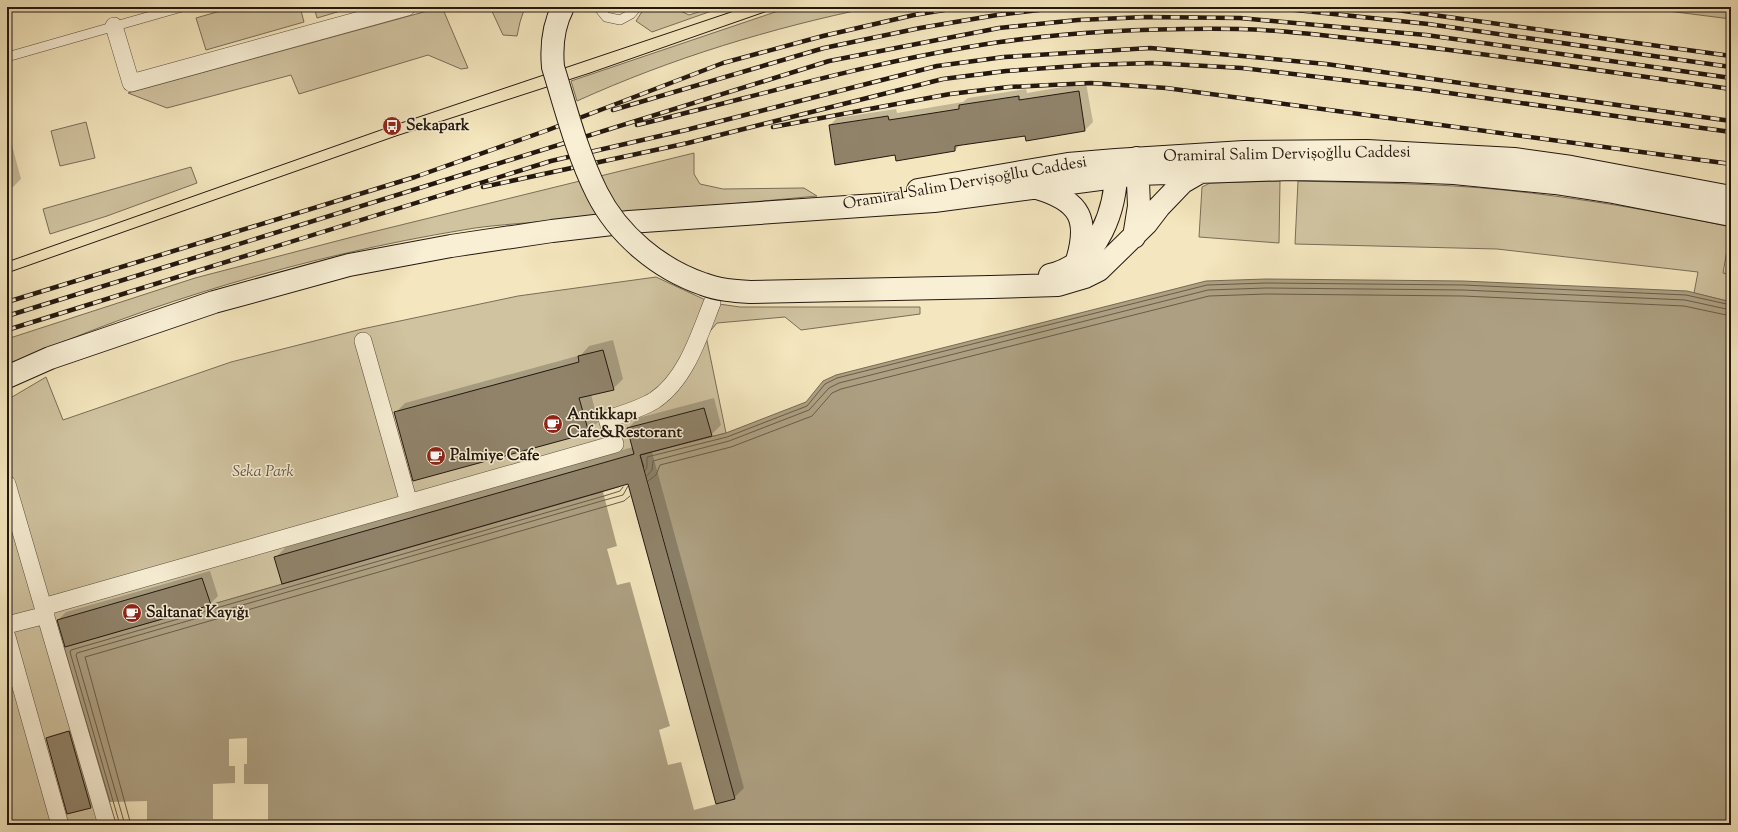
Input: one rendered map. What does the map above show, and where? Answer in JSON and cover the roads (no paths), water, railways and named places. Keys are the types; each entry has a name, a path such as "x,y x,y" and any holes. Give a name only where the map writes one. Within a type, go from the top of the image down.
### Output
{"main road":[{"path":"563,7 554,32 551,50 553,67 587,171 607,211 619,227 649,255 665,267 704,285 729,290 751,292 1058,285 1078,280 1099,270 1134,236 1183,182 1203,171"},
{"name":"Oramiral Salim Dervişoğllu Caddesi","path":"819,208 1068,164 1116,168 1244,152 1367,151 1514,159 1571,167 1731,197"},
{"path":"1134,236 1139,206 1137,166"},
{"name":"Oramiral Salim Dervişoğllu Caddesi","path":"1137,166 1203,171 1290,169 1454,173 1555,183 1613,192 1731,215"},
{"path":"7,377 50,358 214,302 349,265 451,246 552,231 629,222 934,201 1035,188 1116,168 1114,194 1100,237 1093,248 1076,264 1062,272 992,287"},
{"path":"1035,188 1056,194 1067,201 1078,214 1082,230 1081,250 1076,264"}],"street":[{"path":"114,26 131,83 406,7"},
{"path":"7,625 44,611 615,444 607,419 641,408 666,391 687,361 712,303"},
{"path":"363,341 409,503"},
{"path":"7,484 107,825"},
{"path":"7,637 60,825"}],"lane":[{"path":"7,57 182,7"},
{"path":"598,7 606,17 620,20 631,14 637,7"}],"water":[{"path":"1266,279 1463,281 1687,291 1731,302 1731,825 117,825 64,647 619,487 616,475 644,467 640,455 726,433 806,402 823,381 836,375 1206,281"}],"tram line":[{"path":"7,262 392,126 746,7"},
{"path":"7,273 396,136 590,73 779,7"}],"railway":[{"path":"7,302 415,177 548,130 723,63 823,36 914,15 962,7"},
{"path":"613,110 824,48 920,28 997,15 1064,7"},
{"path":"1267,7 1428,24 1731,67"},
{"path":"1375,7 1731,56"},
{"path":"7,316 829,61 999,28 1078,20 1146,17 1240,18 1426,35 1731,78"},
{"path":"637,125 818,79 908,58 1029,38 1089,33 1179,29 1239,29 1311,34 1557,64 1731,89"},
{"path":"7,330 551,161 686,130 937,66 1004,57 1150,48 1242,56 1326,64 1731,121"},
{"path":"483,187 688,143 943,79 1006,71 1089,65 1152,63 1242,68 1420,89 1731,132"},
{"path":"773,127 950,94 1009,87 1091,83 1166,88 1731,164"}],"place":[{"name":"Sekapark","path":"392,126"},
{"name":"Antikkapı Cafe&Restorant","path":"553,424"},
{"name":"Palmiye Cafe","path":"436,456"},
{"name":"Saltanat Kayığı","path":"132,613"}],"park label":[{"name":"Seka Park","path":"263,472"}]}
